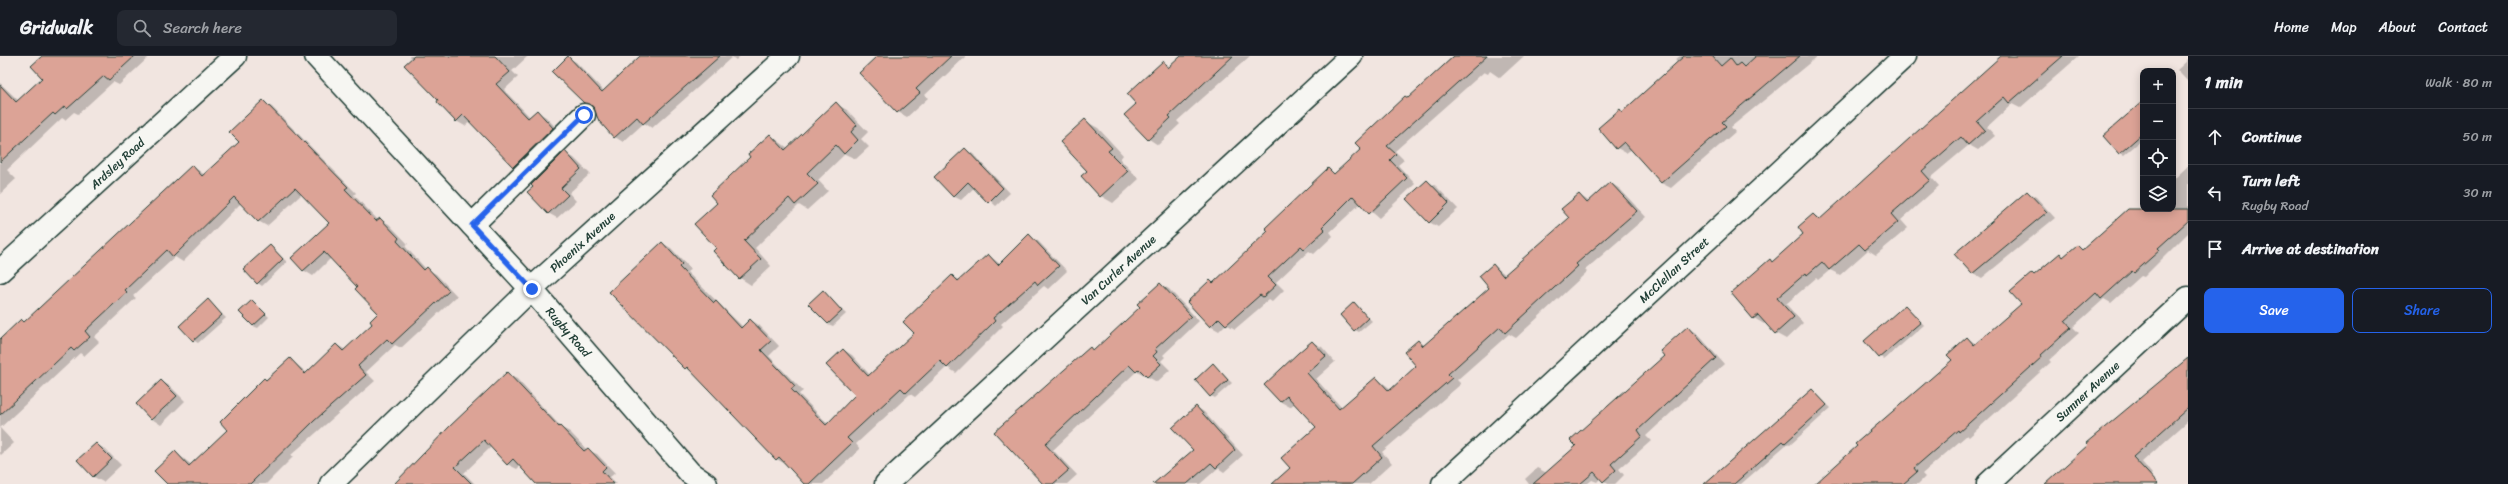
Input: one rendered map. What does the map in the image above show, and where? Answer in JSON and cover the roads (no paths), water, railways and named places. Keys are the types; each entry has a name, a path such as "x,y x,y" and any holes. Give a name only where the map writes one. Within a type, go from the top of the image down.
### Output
{"street":[{"name":"Ardsley Road","path":"0,271 235,56"},
{"name":"Rugby Road","path":"316,56 532,289 693,480"},
{"name":"Phoenix Avenue","path":"331,484 532,289 788,56"},
{"name":"Van Curler Avenue","path":"886,484 1351,56"},
{"name":"McClellan Street","path":"1442,484 1905,56"},
{"path":"472,225 584,115"},
{"name":"Sumner Avenue","path":"1988,484 2188,298"}]}
